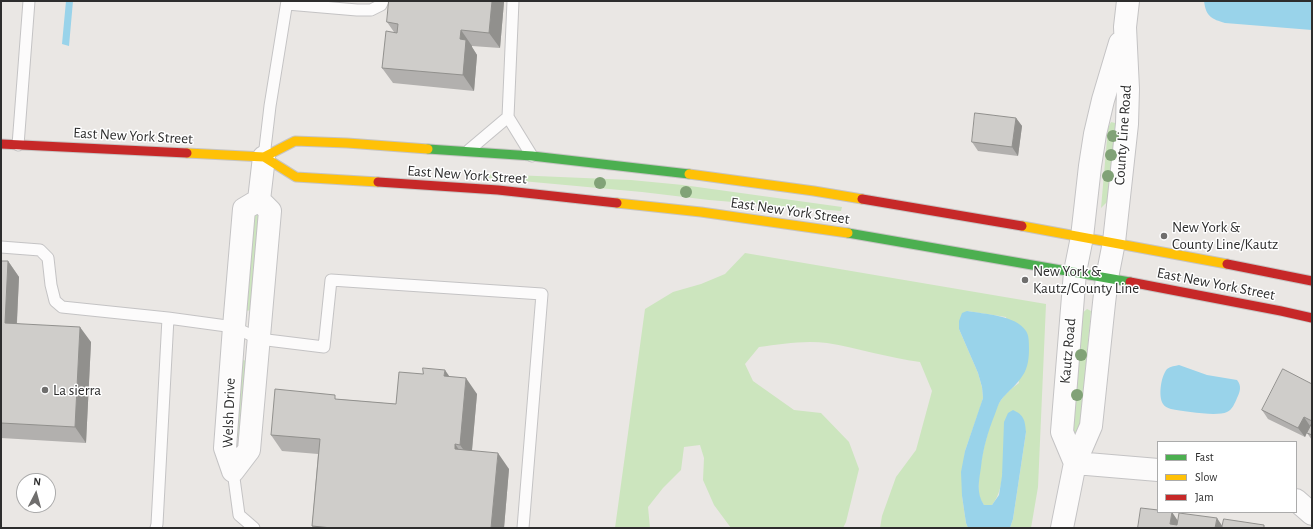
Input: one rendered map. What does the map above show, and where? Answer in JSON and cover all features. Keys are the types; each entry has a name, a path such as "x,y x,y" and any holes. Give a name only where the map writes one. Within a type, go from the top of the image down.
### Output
{"main road":[{"name":"East New York Street","path":"264,157 294,141 532,156 683,173 814,191 976,218 1114,242 1312,281"},
{"name":"East New York Street","path":"1,144 264,157 296,177 498,190 701,212 879,238 1075,272 1312,318"}],"street":[{"name":"County Line Road","path":"1114,242 1127,124 1128,89 1125,27 1128,1"},
{"name":"County Line Road","path":"1082,237 1090,166 1096,134 1103,100 1125,27"},
{"path":"259,200 264,157"},
{"name":"Welsh Drive","path":"259,200 270,211 249,450 233,471 225,448 244,209 259,200"},
{"name":"Kautz Road","path":"1075,463 1062,432 1075,272 1082,237"},
{"name":"Kautz Road","path":"1062,528 1075,463 1091,426 1107,278 1114,242"},
{"path":"1075,463 1157,470"},
{"path":"1297,501 1312,514"}],"lane":[{"path":"18,145 29,1"},
{"path":"264,157 270,106 287,2 357,10 371,10 381,5 383,1"},
{"path":"513,1 508,117 532,156"},
{"path":"468,151 508,117"},
{"path":"1,247 40,250 48,258 51,285 55,300 62,307 168,318 234,327 259,340 324,347 330,280 542,294 523,528"},
{"path":"156,528 168,318"},
{"path":"233,471 239,515 254,528"}],"green space":[{"path":"1111,122 1115,123 1117,127 1109,200 1101,208 1108,128"},
{"path":"490,174 631,180 683,185 842,207 841,211 709,200 642,192 489,178"},
{"path":"260,212 251,310 246,311 252,213"},
{"path":"745,253 1046,304 1038,487 1031,528 1010,528 1013,519 1026,432 1004,422 1004,466 1000,488 992,505 984,505 980,499 979,477 981,463 992,419 1001,400 1019,383 1006,317 967,311 959,329 978,373 983,398 965,451 962,496 968,528 880,528 882,516 896,477 916,450 932,391 920,362 839,345 810,342 759,347 745,364 753,381 794,410 821,413 849,442 859,469 846,522 843,528 731,528 714,505 703,480 704,458 700,445 684,447 681,470 663,488 648,507 650,528 615,528 645,309 673,292 701,284 725,274"},
{"path":"1087,309 1091,311 1080,430 1074,433 1066,424 1080,315"},
{"path":"241,359 246,361 240,436 238,438 234,438"}],"water":[{"path":"66,1 73,1 69,46 62,44"},
{"path":"1204,1 1312,1 1312,30 1225,23 1208,14"},
{"path":"967,311 1007,318 1021,326 1026,331 1028,337 1029,355 1025,372 1021,379 998,405 986,440 979,482 981,500 984,505 992,505 999,495 1002,476 1004,422 1008,413 1013,410 1022,416 1026,432 1013,519 1010,528 968,528 966,523 962,496 961,472 965,451 983,398 978,373 959,329 959,321 962,313"},
{"path":"1179,365 1207,375 1237,380 1240,384 1240,391 1232,408 1227,412 1208,414 1171,409 1165,406 1161,400 1163,376 1167,369"}],"building":[{"path":"389,1 492,1 489,33 461,30 460,39 466,40 463,75 382,68 386,31 397,33 398,24 387,22"},
{"path":"975,113 1016,118 1012,147 972,142"},
{"name":"La sierra","path":"1,261 8,261 5,323 80,327 75,427 1,423"},
{"path":"423,368 445,370 444,376 466,378 460,445 455,444 455,449 498,453 491,528 332,528 312,526 320,439 271,435 275,389 335,395 335,399 396,404 399,372 423,374"},
{"path":"1283,369 1312,384 1312,421 1304,417 1298,428 1262,410"},
{"path":"1312,423 1312,435 1307,433"},
{"path":"1141,508 1157,510 1157,513 1172,513 1170,524 1177,525 1179,513 1217,518 1215,528 1138,528"},
{"path":"1224,519 1264,525 1264,528 1222,528"}],"traffic: fast":[{"path":"428,149 532,156 689,174"},
{"path":"848,233 1130,282"}],"traffic: slow":[{"path":"264,157 295,141 428,149"},
{"path":"187,153 264,157 296,177 378,182"},
{"path":"689,174 862,199"},
{"path":"617,203 701,212 848,233"},
{"path":"1022,226 1227,264"}],"traffic: jam":[{"path":"1,144 187,153"},
{"path":"378,182 498,190 617,203"},
{"path":"862,199 1022,226"},
{"path":"1227,264 1312,281"},
{"path":"1130,282 1312,318"}],"place":[{"name":"New York & County Line/Kautz","path":"1164,236"},
{"name":"New York & Kautz/County Line","path":"1025,280"},
{"name":"La sierra","path":"45,390"}]}
